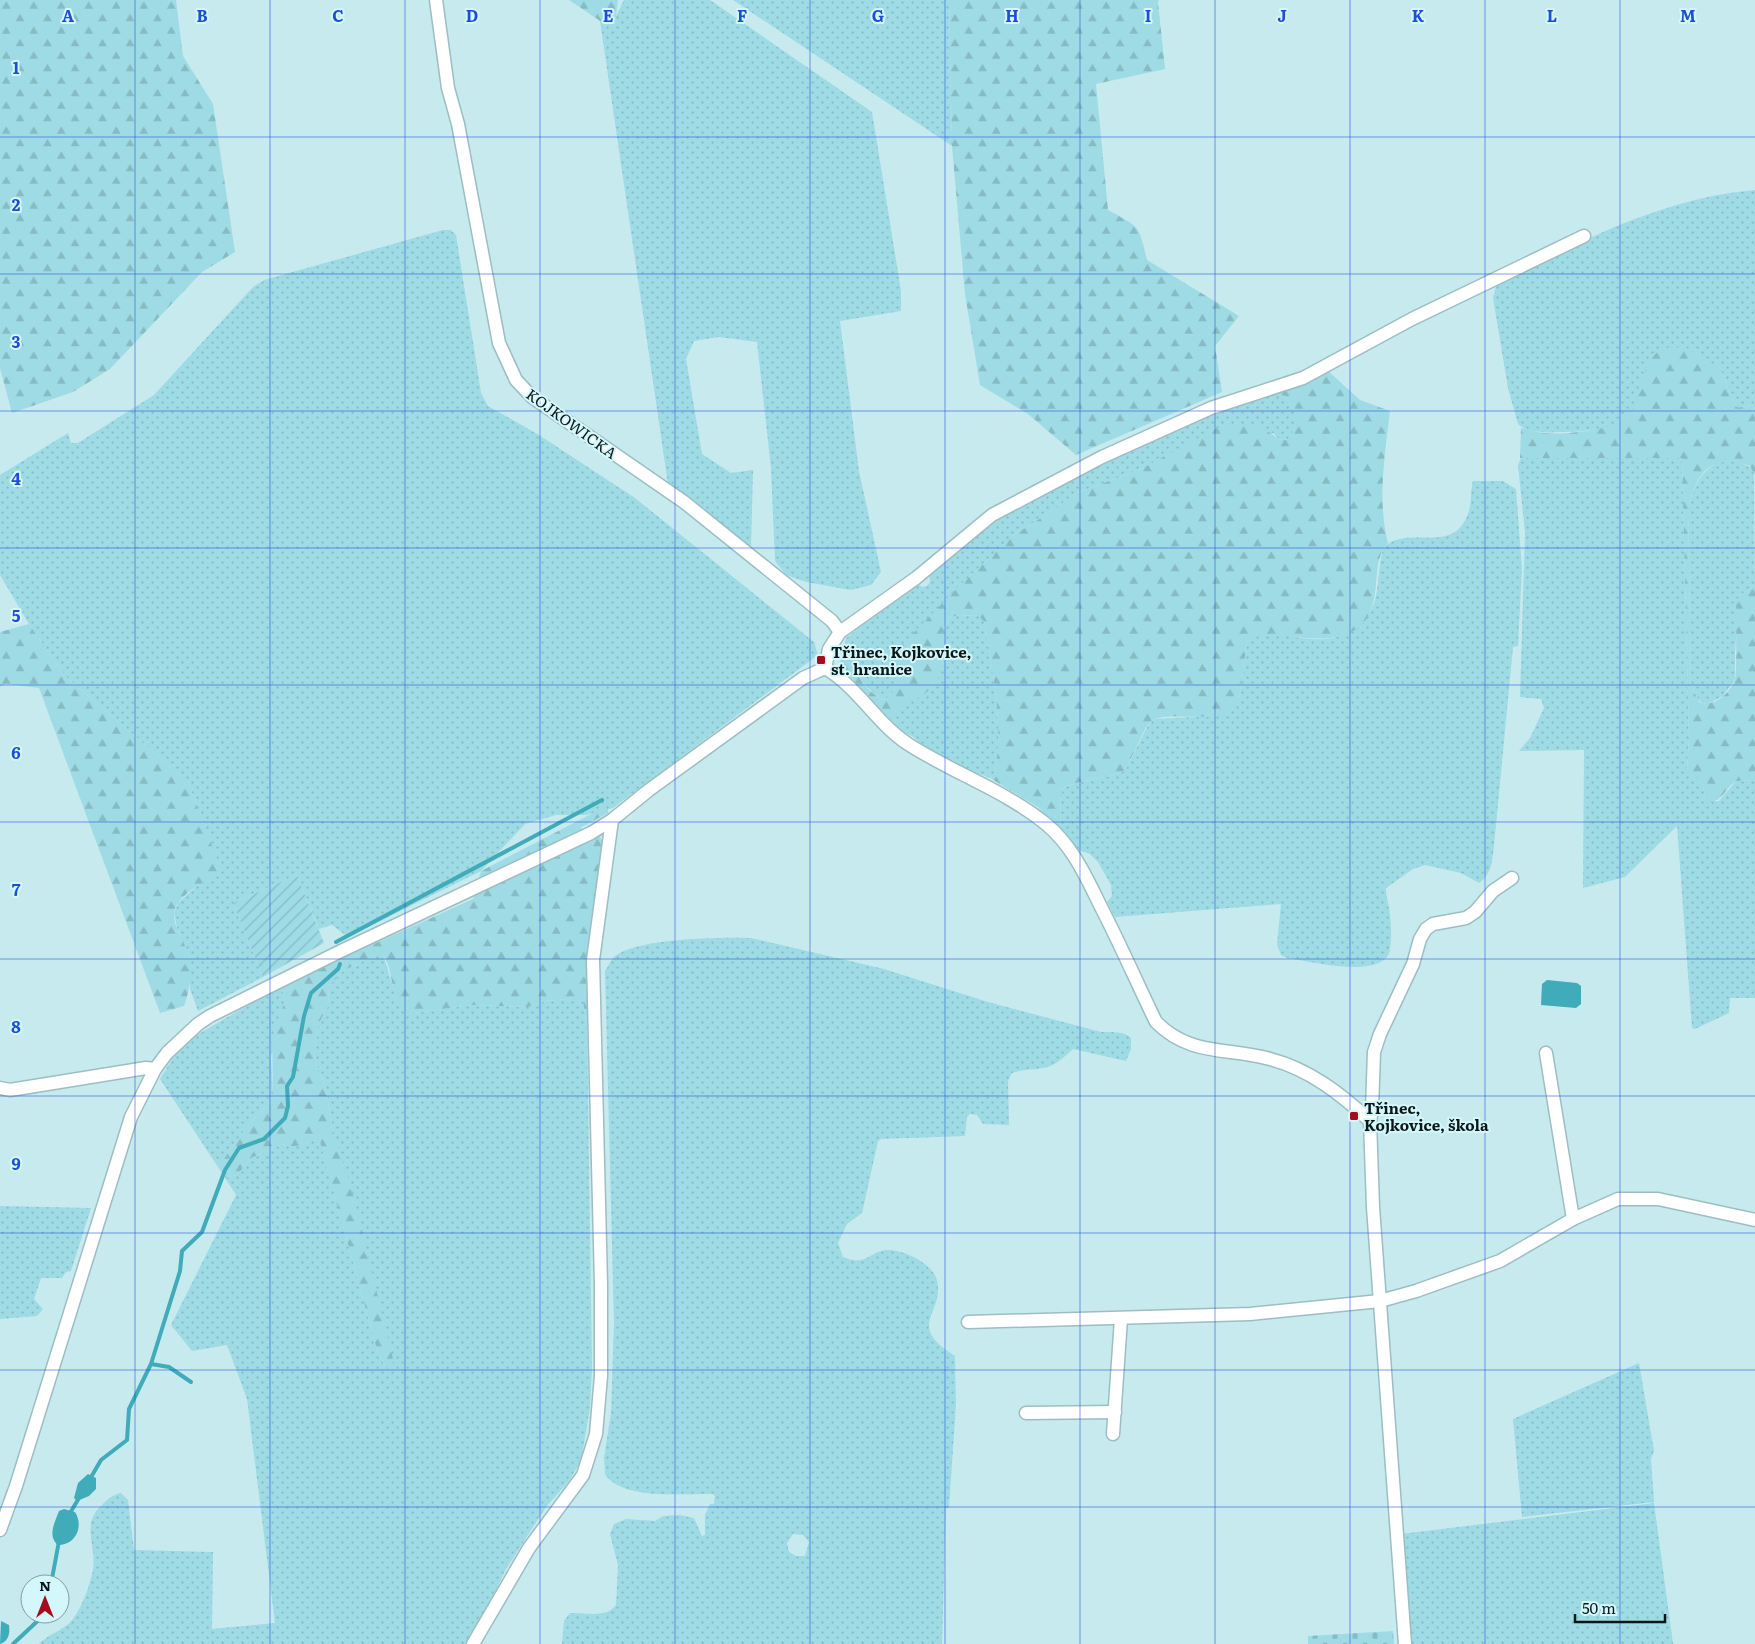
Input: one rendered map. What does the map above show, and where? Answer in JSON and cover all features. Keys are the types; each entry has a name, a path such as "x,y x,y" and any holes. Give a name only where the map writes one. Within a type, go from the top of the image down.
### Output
{"street":[{"name":"KOJKOWICKA","path":"436,0 448,88 458,124 499,343 516,380 532,397 684,502 832,621 840,632"},
{"path":"825,668 829,649 840,632 916,578 992,515 1102,457 1211,408 1303,378 1412,319 1584,236"},
{"path":"0,1530 16,1486 131,1118 155,1069 176,1043 210,1016 341,951 591,833 612,820 649,790 795,684 825,668"},
{"path":"825,668 839,676 858,694 878,719 908,744 1020,805 1047,825 1071,850 1115,934 1156,1022 1167,1033 1183,1042 1209,1050 1270,1058 1307,1072 1351,1104 1370,1121"},
{"path":"473,1644 528,1548 583,1474 596,1434 601,1376 601,1303 593,960 612,820"},
{"path":"1405,1644 1373,1207 1370,1121 1374,1052 1380,1034 1413,964 1420,939 1426,928 1433,924 1466,918 1475,912 1492,891 1512,878"},
{"path":"1546,1054 1573,1219"},
{"path":"0,1088 10,1090 146,1068 155,1069"},
{"path":"968,1322 1250,1314 1380,1301 1416,1291 1500,1261 1573,1219 1618,1199 1658,1199 1755,1220"},
{"path":"1114,1434 1120,1318"},
{"path":"1026,1413 1115,1412"}],"green space":[{"path":"0,0 176,0 183,56 213,104 235,252 202,272 110,369 73,392 12,413 0,368"},
{"path":"569,0 618,0 616,16 606,25"},
{"path":"624,0 710,0 872,112 901,291 901,311 840,321 859,471 881,572 871,585 851,590 806,582 786,575 775,561 771,468 757,342 719,337 694,341 686,359 702,454 731,473 753,470 751,549 668,484 600,21 606,25 616,16"},
{"path":"733,0 949,0 952,146"},
{"path":"949,0 1159,0 1165,69 1096,84 1108,210 1136,228 1142,239 1147,260 1239,316 1215,346 1222,392 1076,455 1028,414 980,385 965,294 952,146"},
{"path":"1755,190 1755,404 1737,408 1720,368 1666,348 1650,363 1632,411 1619,423 1593,430 1574,432 1537,432 1526,429 1518,424 1508,388 1493,298 1496,286 1589,238 1621,224 1687,202"},
{"path":"443,230 451,230 456,235 481,393 488,406 539,435 635,498 814,642 818,655 613,808 586,815 556,815 525,824 481,871 348,937 332,925 319,929 297,875 233,903 263,977 198,1011 190,989 190,960 177,928 174,913 178,903 197,886 221,871 188,782 65,676 29,624 0,575 0,475 68,433 71,443 78,443 154,395 253,287 264,280"},
{"path":"1685,347 1720,368 1737,408 1755,404 1755,476 1750,466 1736,462 1715,464 1707,469 1695,486 1688,509 1691,685 1699,702 1710,703 1725,695 1735,680 1736,602 1739,596 1755,585 1755,780 1736,781 1719,799 1711,802 1705,801 1701,783 1687,771 1689,738 1682,458 1520,458 1521,428 1544,433 1586,431 1610,426 1626,418 1636,401 1646,368 1651,359 1658,352 1666,348"},
{"path":"1327,370 1360,400 1390,411 1382,494 1388,543 1382,551 1379,561 1375,596 1367,619 1358,628 1344,635 1329,638 1268,635 1256,637 1247,642 1239,700 1232,707 1225,713 1218,715 1154,719 1146,727 1125,771 1063,788 1059,829 1038,807 990,778 994,776 997,757 998,719 985,623 979,616 959,615 949,618 944,627 948,661 928,691 902,706 896,717 894,727 857,685 840,662 844,648 855,671 866,686 878,697 885,700 893,692 895,684 890,672 901,646 954,591 1014,535 1058,507 1074,494 1139,470 1217,428 1239,425 1261,427 1279,439 1287,440 1295,429 1295,411 1285,396 1274,393"},
{"path":"1274,393 1285,396 1295,411 1295,429 1287,440 1279,439 1273,433 1166,456 1139,470 1074,494 1058,507 1014,535 954,591 896,660 890,672 895,684 893,692 885,700 873,692 855,671 844,649 846,638 916,582 922,587 927,586 930,582 929,574 978,534 1042,490 1194,421"},
{"path":"1682,457 1689,738 1687,770 1701,782 1705,801 1719,801 1736,781 1755,780 1755,998 1730,998 1729,1013 1695,1029 1692,1028 1677,826 1625,877 1583,888 1584,750 1519,751 1530,738 1544,708 1541,699 1520,697 1525,533 1518,465 1521,458"},
{"path":"1719,462 1743,464 1754,472 1755,585 1739,596 1735,679 1723,696 1708,704 1699,701 1691,685 1688,509 1698,482 1706,471"},
{"path":"1473,481 1503,481 1516,489 1522,568 1518,646 1513,647 1493,857 1487,876 1479,883 1461,873 1425,865 1413,869 1386,888 1390,920 1390,949 1385,959 1375,964 1361,967 1328,965 1287,958 1281,955 1277,944 1281,904 1115,917 1107,902 1112,896 1111,885 1098,862 1090,854 1076,849 1059,829 1063,788 1125,771 1147,727 1154,719 1215,716 1239,700 1247,642 1259,636 1273,634 1323,639 1340,636 1357,626 1375,602 1380,562 1384,547 1395,540 1442,537 1453,533 1462,525 1469,511"},
{"path":"959,615 979,616 985,623 998,719 997,758 994,777 990,778 960,767 930,751 913,737 894,727 896,715 902,704 920,696 948,649 944,637 944,629 949,618"},
{"path":"29,624 65,676 188,782 222,872 187,893 178,903 175,910 174,917 178,932 190,961 190,984 184,1006 160,1013 39,688 6,684 0,687 0,632"},
{"path":"608,809 608,813 580,828 600,837 605,844 591,1026 587,1026 583,1002 576,998 546,1001 528,1007 472,1005 407,1014 397,1002 387,962 383,955 375,955 343,971 329,986 328,1006 318,1025 314,1058 325,1085 334,1134 352,1190 393,1359 392,1371 385,1366 377,1350 319,1138 297,1146 282,1144 251,1158 237,1175 225,1178 218,1167 249,1124 269,1104 273,1095 272,1037 285,1001 281,986 473,899 481,871 599,810"},
{"path":"297,875 324,943 263,977 233,903"},
{"path":"751,938 884,969 988,1002 1101,1032 1121,1033 1131,1038 1131,1049 1126,1061 1073,1049 1060,1061 1052,1065 1012,1073 1008,1081 1009,1125 983,1124 977,1115 970,1114 967,1117 965,1136 881,1139 878,1141 862,1213 847,1224 838,1243 843,1257 851,1260 862,1260 886,1250 900,1252 923,1263 937,1280 938,1292 929,1327 932,1336 940,1345 955,1356 956,1405 949,1507 946,1509 942,1644 562,1644 564,1621 570,1613 595,1614 607,1612 616,1605 618,1565 610,1534 614,1524 626,1519 655,1521 663,1516 680,1515 694,1518 702,1536 705,1535 705,1515 710,1504 714,1504 715,1496 713,1494 654,1494 639,1492 613,1483 605,1474 604,1458 611,1413 614,1323 605,971 614,957 640,946 680,940","holes":["793,1534 803,1535 809,1542 805,1556 796,1556 789,1552 787,1543"]},
{"path":"383,954 397,1000 407,1014 472,1005 528,1007 546,1001 576,998 583,1002 587,1026 592,1366 590,1408 581,1461 569,1481 546,1507 506,1569 470,1644 39,1644 47,1637 70,1624 80,1608 93,1570 92,1520 95,1512 106,1501 121,1493 128,1500 134,1550 213,1552 212,1629 275,1623 247,1399 227,1345 192,1351 171,1325 236,1195 225,1178 237,1175 251,1158 282,1144 301,1145 319,1137 377,1350 385,1366 325,1085 314,1058 318,1025 328,1006 329,986 343,971 375,955"},
{"path":"281,986 285,1001 278,1021 271,1058 273,1095 269,1104 249,1124 218,1167 160,1079 174,1056 195,1036"},
{"path":"0,1206 91,1208 71,1271 66,1272 62,1278 41,1278 34,1299 43,1309 37,1316 0,1319"},
{"path":"1639,1363 1654,1451 1651,1459 1654,1502 1522,1517 1513,1419"},
{"path":"1654,1503 1673,1644 1412,1644 1401,1534"},
{"path":"1393,1631 1394,1644 1308,1644 1308,1636"}],"shaded area":[{"path":"1547,980 1577,983 1581,986 1581,1004 1576,1008 1541,1005 1542,984"},
{"path":"88,1474 96,1478 96,1489 89,1496 77,1501 74,1498 78,1483"},
{"path":"64,1509 75,1512 78,1517 78,1529 77,1534 70,1542 58,1545 52,1533 59,1511"},
{"path":"1,1621 9,1625 9,1631 7,1639 0,1644"}],"waterway":[{"path":"336,942 602,800"},
{"path":"90,1479 101,1460 127,1440 129,1409 151,1364 180,1271 182,1251 202,1232 225,1170 239,1148 264,1139 285,1118 288,1106 287,1086 293,1077 304,1016 311,993 338,969 340,964"},
{"path":"151,1364 169,1367 191,1382"},
{"path":"70,1513 79,1498"},
{"path":"53,1574 59,1541"},
{"path":"13,1644 34,1624"}],"place":[{"name":"Třinec, Kojkovice, st. hranice","path":"821,660"},
{"name":"Třinec, Kojkovice, škola","path":"1354,1116"}]}
